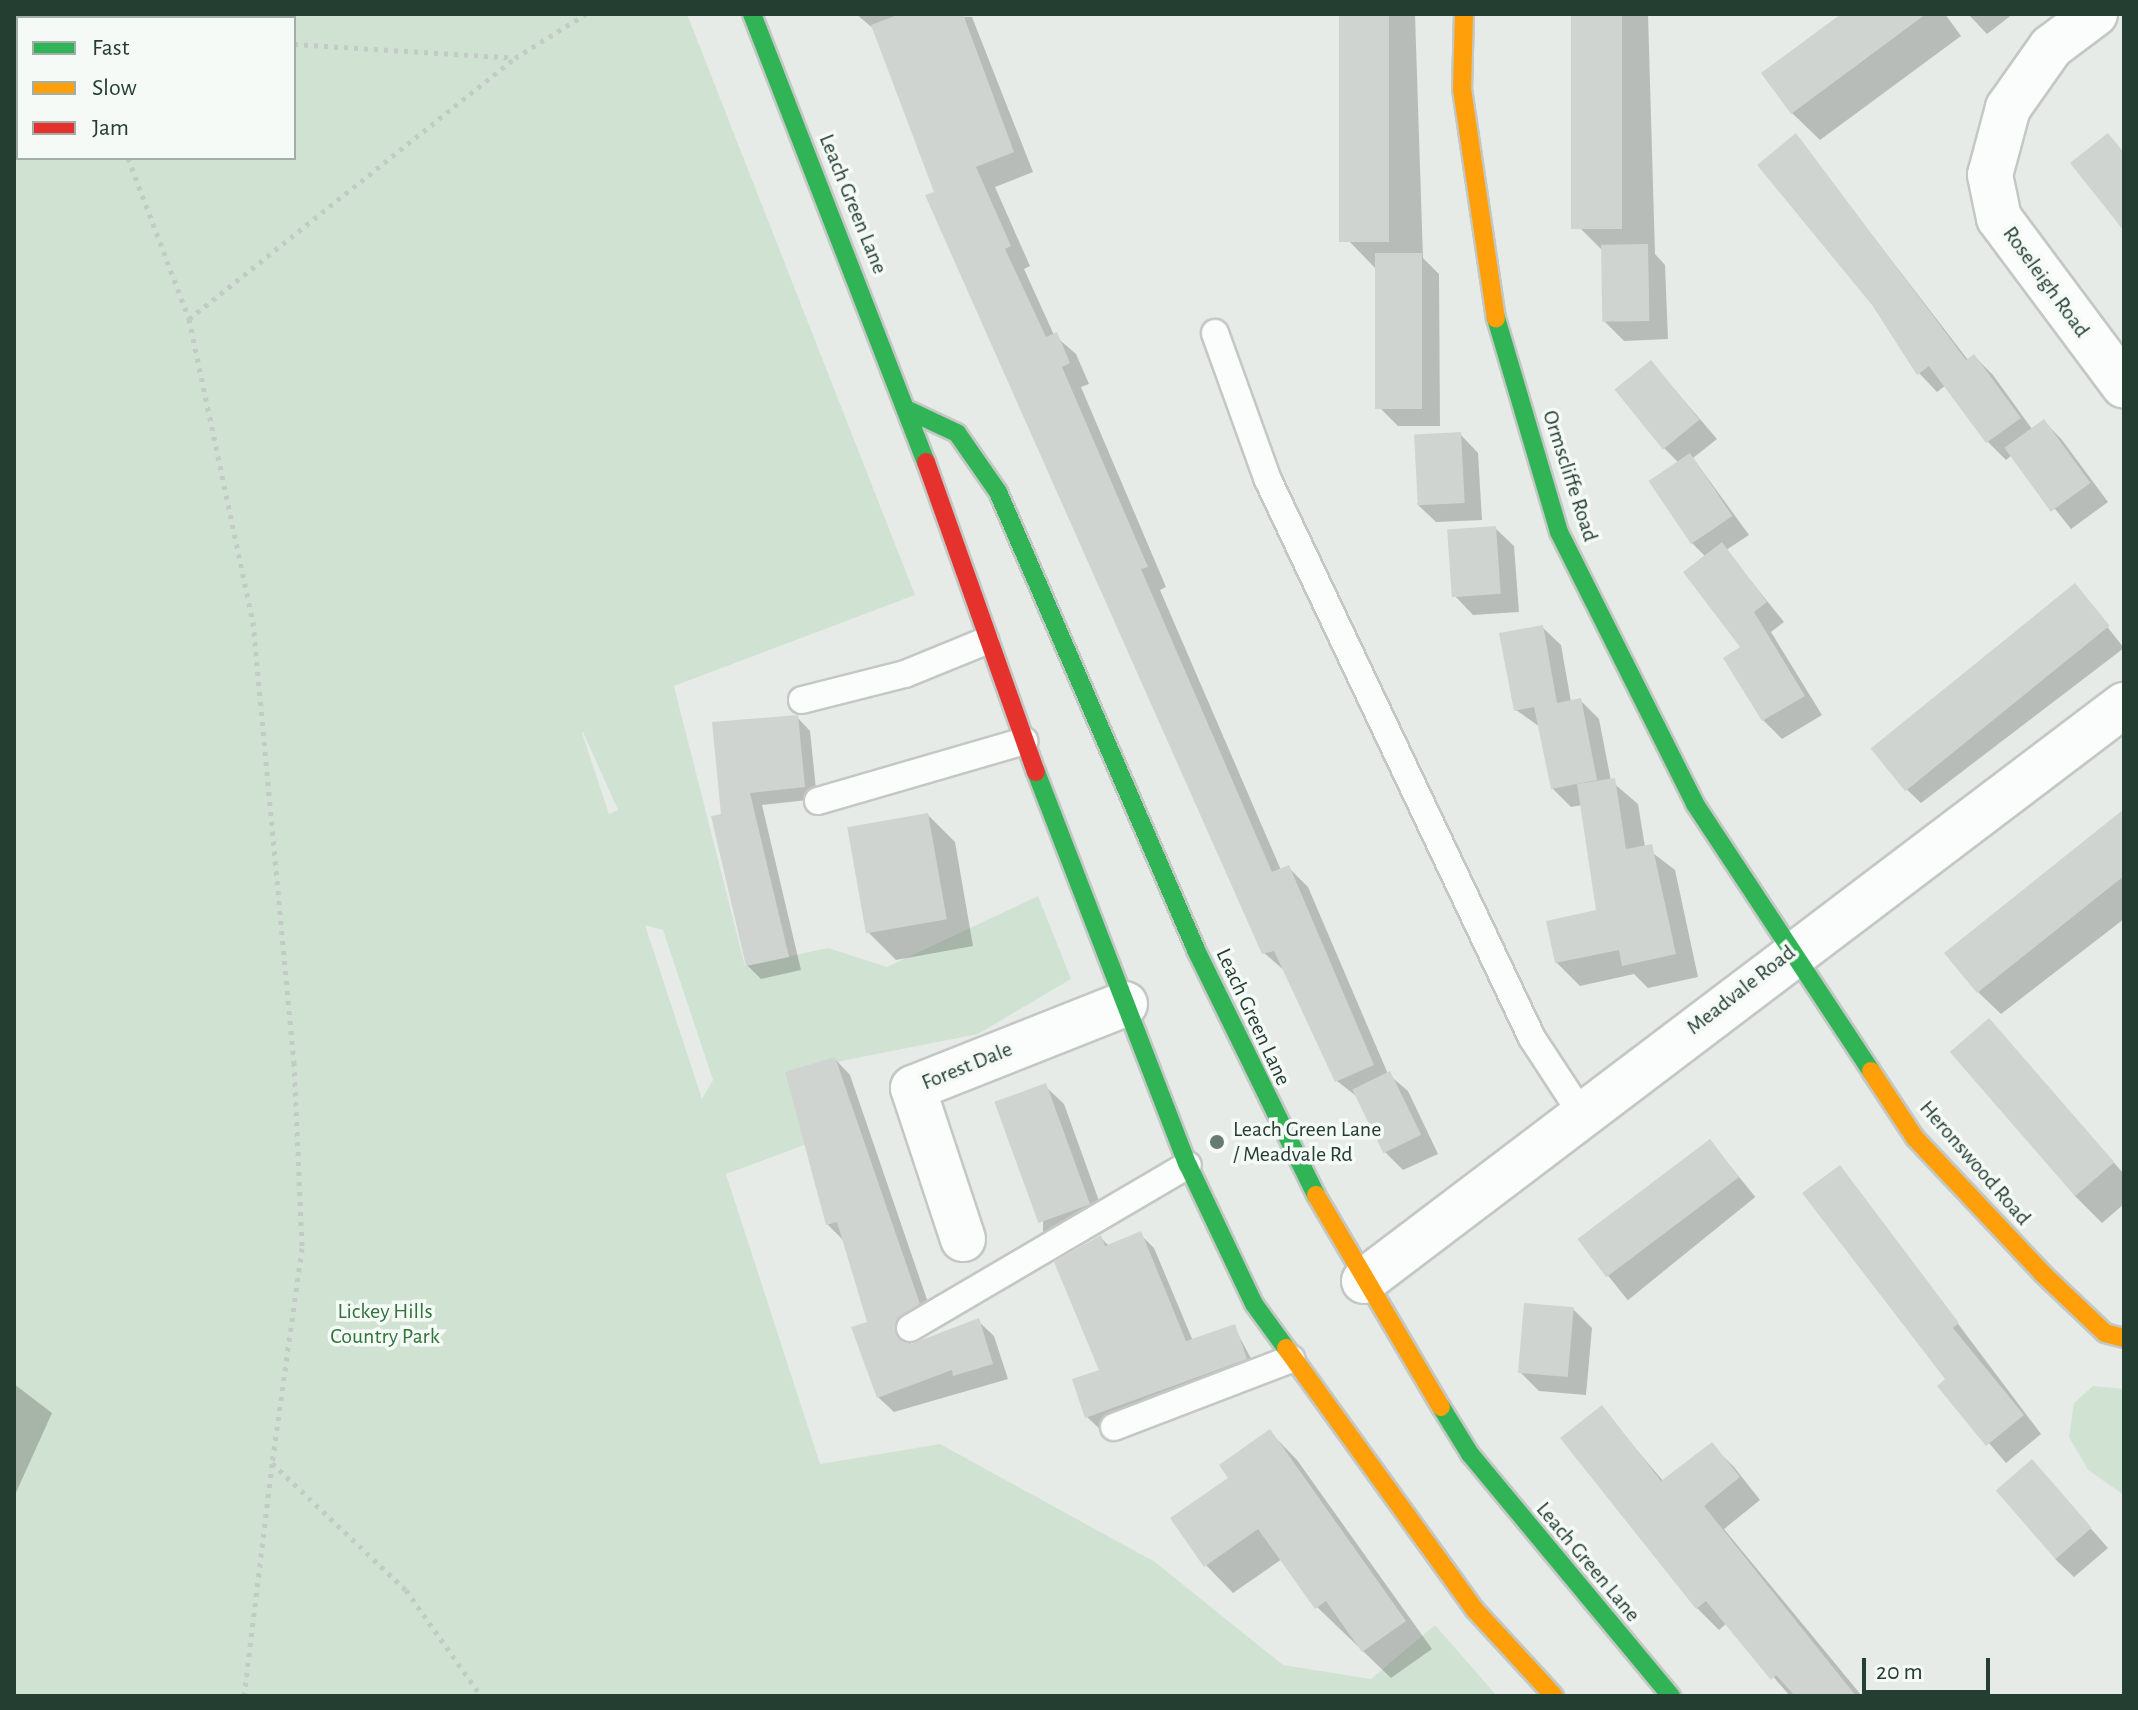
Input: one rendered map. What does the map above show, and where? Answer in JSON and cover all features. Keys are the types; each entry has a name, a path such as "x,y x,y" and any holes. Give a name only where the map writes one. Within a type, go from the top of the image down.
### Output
{"street":[{"name":"Leach Green Lane","path":"752,14 910,411 986,641 1125,1004 1188,1165 1254,1304 1475,1610 1554,1696"},
{"name":"Ormscliffe Road","path":"1464,14 1462,89 1491,300 1559,532 1695,804 1793,949"},
{"name":"Roseleigh Road","path":"2095,14 2051,47 2008,108 1990,175 1999,218 2124,386"},
{"name":"Leach Green Lane","path":"910,411 957,433 998,492 1196,950 1286,1142 1364,1281 1470,1454 1671,1696"},
{"name":"Meadvale Road","path":"1364,1281 1793,949 2124,705"},
{"name":"Heronswood Road","path":"1793,949 1915,1138 2042,1273 2105,1333 2124,1338"},
{"name":"Forest Dale","path":"963,1239 913,1088 1125,1004"}],"lane":[{"path":"1215,333 1275,495 1532,1038 1581,1113"},
{"path":"802,700 905,674 986,641"},
{"path":"818,801 1024,741"},
{"path":"910,1328 1188,1165"},
{"path":"1114,1427 1291,1359"}],"path":[{"path":"189,319 515,58 586,14"},
{"path":"296,44 515,58"},
{"path":"129,160 189,319 253,622 294,1062 302,1248 244,1696"},
{"path":"272,1463 406,1590 481,1696"}],"green space":[{"name":"Lickey Hills Country Park","path":"14,14 687,14 915,595 674,686 745,966 828,948 887,967 1038,896 1071,979 978,1034 786,1072 807,1144 726,1174 820,1464 940,1444 1155,1562 1283,1665 1371,1679 1435,1625 1497,1696 14,1696","holes":["582,733 618,810 609,814","645,925 663,930 713,1080 702,1099"]},
{"path":"2093,1386 2124,1389 2124,1495 2088,1470 2069,1437 2074,1403"}],"building":[{"path":"900,14 963,14 1014,152 976,167 1011,246 1005,249 1046,337 1057,332 1070,363 1062,367 1148,567 1141,569 1272,872 1289,865 1374,1065 1335,1082 1274,951 1262,954 925,195 934,192 871,25"},
{"path":"1339,14 1389,14 1389,242 1339,242"},
{"path":"1571,14 1622,14 1622,229 1571,229"},
{"path":"1841,14 1926,14 1791,114 1761,73"},
{"path":"1796,133 1966,360 1974,354 2021,418 1986,443 1929,366 1917,375 1872,305 1757,165"},
{"path":"2108,133 2124,153 2124,231 2070,163"},
{"path":"1648,244 1649,321 1602,322 1601,245"},
{"path":"1375,253 1422,253 1422,409 1375,409"},
{"path":"1651,360 1699,420 1663,449 1614,390"},
{"path":"2044,419 2090,483 2051,512 2004,448"},
{"path":"1461,432 1465,503 1418,505 1414,434"},
{"path":"1690,453 1732,516 1691,544 1649,481"},
{"path":"1496,526 1501,594 1452,597 1447,529"},
{"path":"1722,542 1767,602 1754,612 1805,696 1762,721 1723,658 1740,647 1683,572"},
{"path":"2075,583 2110,626 1905,791 1871,749"},
{"path":"1543,625 1557,703 1581,698 1597,780 1551,789 1534,707 1514,711 1499,633"},
{"path":"798,715 805,787 750,793 789,957 746,966 711,816 721,814 712,722"},
{"path":"1615,778 1626,849 1652,844 1676,954 1622,966 1619,950 1555,963 1546,921 1596,910 1577,784"},
{"path":"2124,809 2124,876 1977,993 1944,953"},
{"path":"928,813 947,919 866,934 847,827"},
{"path":"1989,1018 2114,1162 2075,1196 1950,1052"},
{"path":"835,1057 920,1304 897,1319 896,1335 911,1344 979,1318 993,1364 953,1376 952,1370 877,1398 851,1327 867,1322 837,1222 826,1225 785,1072"},
{"path":"1390,1071 1421,1135 1383,1153 1352,1089"},
{"path":"1046,1083 1090,1204 1038,1223 994,1102"},
{"path":"1710,1139 1739,1177 1606,1277 1577,1239"},
{"path":"1840,1165 1959,1323 1953,1328 2024,1415 1986,1446 1937,1386 1945,1379 1802,1193"},
{"path":"1141,1231 1186,1341 1235,1324 1247,1359 1085,1418 1072,1379 1099,1370 1054,1262 1101,1235 1105,1246"},
{"path":"1524,1303 1574,1307 1568,1377 1518,1373"},
{"path":"1602,1405 1661,1481 1712,1442 1740,1477 1704,1506 1856,1696 1795,1696 1776,1675 1771,1680 1706,1601 1696,1609 1560,1438"},
{"path":"1270,1429 1406,1621 1362,1652 1326,1601 1315,1609 1258,1529 1204,1567 1170,1518 1228,1478 1219,1465"},
{"path":"2032,1459 2092,1528 2055,1559 1996,1490"}],"traffic: fast":[{"path":"752,14 926,462"},
{"path":"1496,318 1559,532 1695,804 1871,1071"},
{"path":"910,411 957,433 998,492 1196,950 1316,1195"},
{"path":"1036,772 1188,1165 1254,1304 1286,1348"},
{"path":"1441,1407 1470,1454 1671,1696"}],"traffic: slow":[{"path":"1464,14 1462,89 1496,318"},
{"path":"1871,1071 1915,1138 2042,1273 2105,1333 2124,1338"},
{"path":"1316,1195 1441,1407"},
{"path":"1286,1348 1475,1610 1554,1696"}],"traffic: jam":[{"path":"926,462 1036,772"}],"place":[{"name":"Leach Green Lane / Meadvale Rd","path":"1217,1142"}]}
